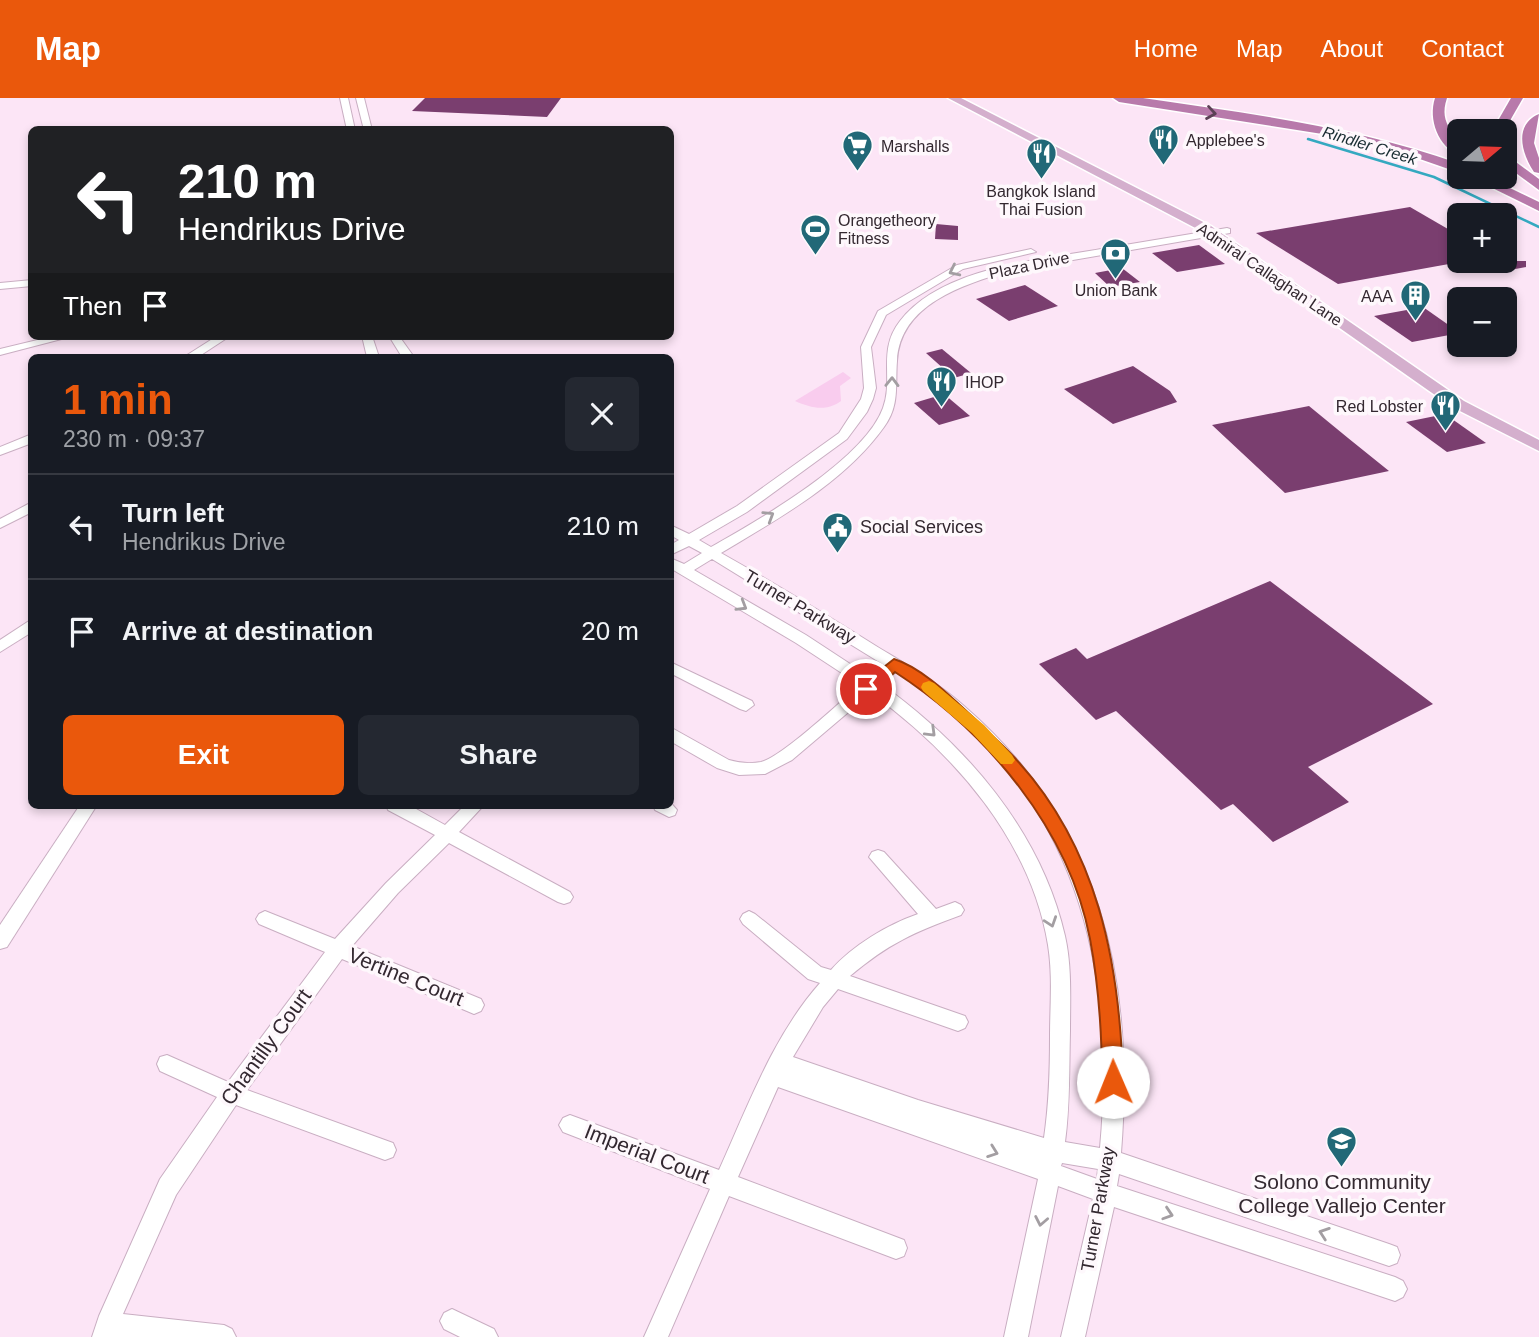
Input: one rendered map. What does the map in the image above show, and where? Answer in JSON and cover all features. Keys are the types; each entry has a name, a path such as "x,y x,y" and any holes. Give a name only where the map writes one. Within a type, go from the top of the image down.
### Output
{"highway":[{"path":"1119,98 1348,135 1417,153 1447,164"},
{"path":"1441,98 1437,113 1440,127 1447,136"},
{"path":"1505,119 1517,98"},
{"path":"1539,118 1529,130 1527,139 1530,155 1539,169"},
{"path":"1517,167 1539,186"},
{"path":"1502,189 1539,207"},
{"path":"1516,189 1539,201"}],"main road":[{"name":"Admiral Callaghan Lane","path":"953,98 1214,228 1458,404 1539,446"},
{"name":"Admiral Callaghan Lane","path":"969,98 1214,228 1473,400 1539,434"}],"street":[{"path":"344,98 350,126"},
{"path":"360,98 367,126"},
{"name":"Plaza Drive","path":"1057,248 1214,228"},
{"name":"Plaza Drive","path":"677,566 711,553 807,492 848,460 879,426 889,410 894,381 891,349 900,325 940,294 974,278 1007,268 1214,228"},
{"name":"Plaza Drive","path":"674,549 742,509 843,436 867,399 870,388 866,347 883,313 960,267 1044,250"},
{"path":"0,286 28,283"},
{"path":"0,352 51,340"},
{"path":"195,354 218,340"},
{"path":"0,451 28,440"},
{"path":"0,523 28,508"},
{"name":"Turner Parkway","path":"674,531 937,692 1009,762 1046,813 1076,865 1099,937 1112,1017 1110,1160 1073,1337"},
{"name":"Turner Parkway","path":"677,566 870,685 926,726 994,803 1041,894 1055,934 1061,1002 1059,1099 1051,1162 1016,1337"},
{"path":"0,647 28,627"},
{"path":"674,735 723,764 739,769 765,768 786,756 894,664"},
{"path":"674,669 746,705"},
{"path":"0,941 86,809"},
{"path":"402,809 564,897"},
{"name":"Chantilly Court","path":"103,1333 168,1187 232,1094 338,949 392,888 472,809"},
{"path":"878,856 931,916"},
{"path":"656,1337 775,1069 804,1016 832,980 856,957 889,934 955,909"},
{"name":"Vertine Court","path":"264,919 474,1005"},
{"path":"749,919 815,972 958,1022"},
{"path":"167,1064 232,1094 385,1150"},
{"path":"775,1069 1051,1162 1104,1192 1395,1289"},
{"name":"Imperial Court","path":"570,1125 895,1248"},
{"path":"1051,1162 1110,1160 1389,1255"},
{"path":"452,1321 486,1337"},
{"path":"103,1333 225,1337"}],"shaded area":[{"path":"843,372 851,378 840,386 841,401 830,407 818,408 795,401"}],"building":[{"path":"425,98 561,98 547,117 412,111"},
{"path":"1410,207 1447,228 1447,264 1338,284 1256,233"},
{"path":"936,224 958,226 958,240 935,239"},
{"path":"1199,245 1225,264 1177,272 1152,253"},
{"path":"1517,261 1526,261 1526,267 1517,269"},
{"name":"Union Bank","path":"1122,268 1140,282 1110,287 1095,273"},
{"path":"1025,285 1058,306 1009,321 976,299"},
{"name":"AAA","path":"1423,307 1447,324 1447,335 1412,342 1374,316"},
{"path":"942,349 971,373 954,378 926,353"},
{"path":"1133,366 1170,391 1177,402 1113,424 1064,389"},
{"name":"IHOP","path":"944,394 970,416 939,425 914,403"},
{"path":"1309,406 1389,471 1285,493 1212,425"},
{"name":"Red Lobster","path":"1445,414 1486,443 1447,452 1406,422"},
{"path":"1270,581 1433,704 1308,767 1349,802 1273,842 1233,804 1221,810 1116,711 1096,720 1039,664 1076,648 1087,659"}],"waterway":[{"name":"Rindler Creek","path":"1308,139 1434,177 1539,227"}],"slow traffic":[{"path":"929,687 978,729 1006,760"}],"place":[{"name":"Applebee's","path":"1163,167"},
{"name":"Marshalls","path":"858,173"},
{"name":"Bangkok Island Thai Fusion","path":"1041,181"},
{"name":"Orangetheory Fitness","path":"815,256"},
{"name":"Union Bank","path":"1116,280"},
{"name":"AAA","path":"1416,323"},
{"name":"IHOP","path":"942,409"},
{"name":"Red Lobster","path":"1446,433"},
{"name":"Social Services","path":"837,554"},
{"name":"Solono Community College Vallejo Center","path":"1342,1169"}],"route":[{"path":"866,689 894,664 937,692 1009,762 1046,813 1076,865 1099,937 1112,1017 1113,1082"}]}
